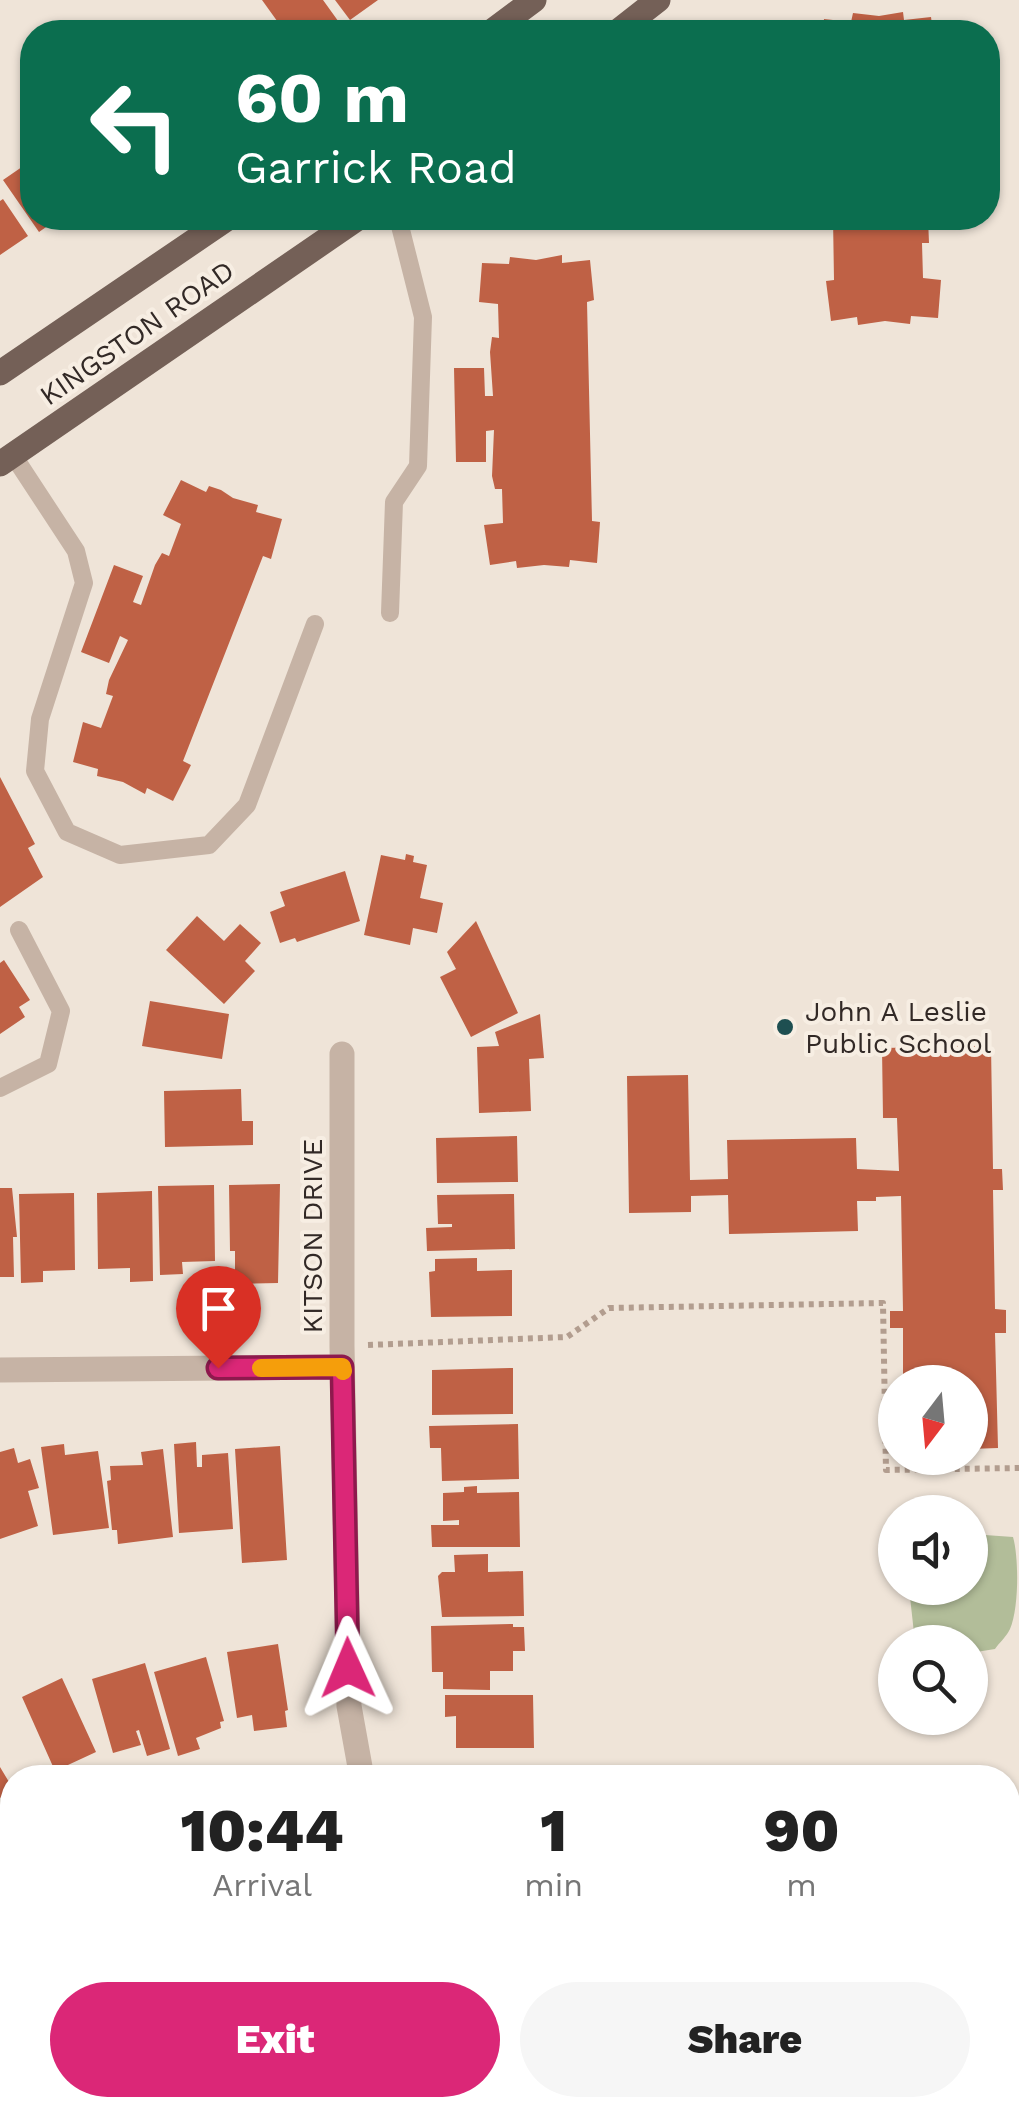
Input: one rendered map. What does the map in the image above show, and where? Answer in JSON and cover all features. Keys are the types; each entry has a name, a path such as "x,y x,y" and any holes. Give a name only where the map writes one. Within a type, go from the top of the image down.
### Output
{"main road":[{"path":"507,20 534,0"},
{"path":"632,20 658,0"},
{"name":"KINGSTON ROAD","path":"0,373 210,230"},
{"name":"KINGSTON ROAD","path":"6,459 340,230"}],"street":[{"name":"KITSON DRIVE","path":"342,1054 342,1367 349,1706 360,1765"},
{"path":"0,1370 342,1367"}],"lane":[{"path":"390,613 394,502 418,466 423,317 401,230"},
{"path":"6,459 76,551 84,583 40,719 35,771 66,832 120,855 208,844 247,805 315,624"},
{"path":"0,1088 48,1064 61,1011 19,930"}],"path":[{"path":"367,1346 567,1337 609,1308 883,1304 886,1470 1019,1468"}],"green space":[{"path":"988,1535 1013,1537 1015,1609 1009,1632 995,1649 988,1650 988,1625 913,1625 911,1605 988,1605"}],"building":[{"path":"262,0 323,0 337,20 276,20"},
{"path":"335,0 378,0 350,20"},
{"path":"903,12 904,20 851,20 853,13 879,16"},
{"path":"20,168 20,205 3,180"},
{"path":"3,199 20,230 28,236 0,255"},
{"path":"833,230 928,230 929,243 922,243 923,278 941,280 938,318 911,316 910,324 885,321 858,325 857,317 831,321 826,281 834,280"},
{"path":"562,255 562,263 590,260 594,300 587,302 592,521 600,522 597,563 570,560 569,567 517,568 516,561 490,565 484,525 503,523 502,489 495,489 492,476 494,430 486,431 486,462 456,462 454,368 484,368 485,396 493,396 490,352 492,337 499,338 498,304 479,302 482,263 509,264 510,257 536,260"},
{"path":"181,480 206,492 209,486 221,490 258,505 256,512 282,519 271,559 263,556 183,761 191,765 173,801 147,788 145,794 123,782 97,776 98,769 73,762 83,722 101,728 113,696 106,694 109,680 128,640 120,636 109,663 81,652 114,565 143,576 133,602 141,605 155,565 162,553 169,556 181,524 163,515"},
{"path":"0,777 35,844 28,848 43,877 0,907"},
{"path":"406,854 414,856 413,862 427,865 420,898 443,903 437,933 413,928 410,945 364,935 381,855 405,860"},
{"path":"345,871 360,921 297,942 295,938 280,943 270,912 285,906 280,892"},
{"path":"197,916 224,941 240,924 261,943 245,961 255,971 224,1004 166,950"},
{"path":"476,921 518,1013 471,1037 440,977 456,969 447,952"},
{"path":"4,960 30,1000 19,1007 25,1017 0,1034 0,963"},
{"path":"150,1001 229,1014 222,1059 142,1046"},
{"path":"540,1014 544,1058 529,1059 531,1111 479,1113 477,1047 499,1046 495,1032"},
{"path":"991,1046 993,1169 1002,1169 1003,1190 993,1190 995,1309 1006,1310 1006,1333 995,1333 998,1448 988,1448 988,1365 903,1365 903,1328 890,1328 890,1311 903,1311 901,1196 857,1201 858,1231 729,1234 728,1195 691,1196 691,1212 629,1213 627,1076 688,1075 690,1180 728,1179 727,1140 856,1138 857,1169 899,1171 897,1118 883,1118 882,1048"},
{"path":"241,1089 242,1121 253,1121 253,1145 165,1147 164,1091"},
{"path":"517,1136 518,1182 437,1183 436,1138"},
{"path":"280,1184 278,1283 235,1284 229,1185"},
{"path":"214,1185 215,1261 182,1262 183,1274 160,1275 158,1186"},
{"path":"0,1188 12,1188 17,1237 13,1237 14,1277 0,1277"},
{"path":"152,1191 153,1281 130,1282 130,1268 98,1269 97,1193"},
{"path":"74,1193 75,1270 43,1271 43,1282 21,1283 19,1194"},
{"path":"514,1194 515,1249 427,1251 426,1228 452,1227 438,1224 437,1195"},
{"path":"477,1258 477,1271 512,1270 512,1316 431,1317 429,1272 435,1271 435,1259"},
{"path":"513,1368 513,1414 432,1415 432,1370"},
{"path":"518,1424 519,1479 442,1481 441,1448 430,1448 429,1426"},
{"path":"196,1442 197,1467 202,1467 202,1455 228,1453 233,1529 179,1533 174,1444"},
{"path":"64,1444 65,1455 98,1451 109,1528 53,1535 41,1447"},
{"path":"280,1446 287,1560 242,1563 235,1449"},
{"path":"14,1448 18,1463 30,1459 39,1488 28,1491 38,1526 0,1539 0,1452"},
{"path":"163,1449 173,1537 118,1544 117,1530 112,1530 107,1481 111,1480 110,1466 143,1465 141,1452"},
{"path":"477,1486 477,1493 519,1492 520,1547 432,1547 431,1525 459,1525 459,1520 443,1521 443,1493 464,1492 464,1487"},
{"path":"488,1554 488,1572 523,1571 524,1616 442,1617 438,1576 455,1572 454,1555"},
{"path":"431,1626 524,1627 525,1651 513,1651 513,1671 490,1671 490,1690 443,1689 443,1672 432,1672"},
{"path":"278,1644 287,1727 254,1731 252,1715 237,1718 227,1652"},
{"path":"206,1657 224,1721 220,1722 221,1728 196,1738 200,1749 178,1756 154,1672"},
{"path":"145,1663 170,1749 147,1756 139,1730 136,1731 141,1745 113,1753 92,1679"},
{"path":"62,1678 96,1752 68,1765 52,1765 22,1697"},
{"path":"445,1695 533,1695 534,1748 456,1748 456,1716 445,1717"}],"slow traffic":[{"path":"261,1368 342,1367 343,1371"}],"place":[{"name":"John A Leslie Public School","path":"785,1027"}],"route":[{"path":"218,1368 342,1367 348,1668"}]}
